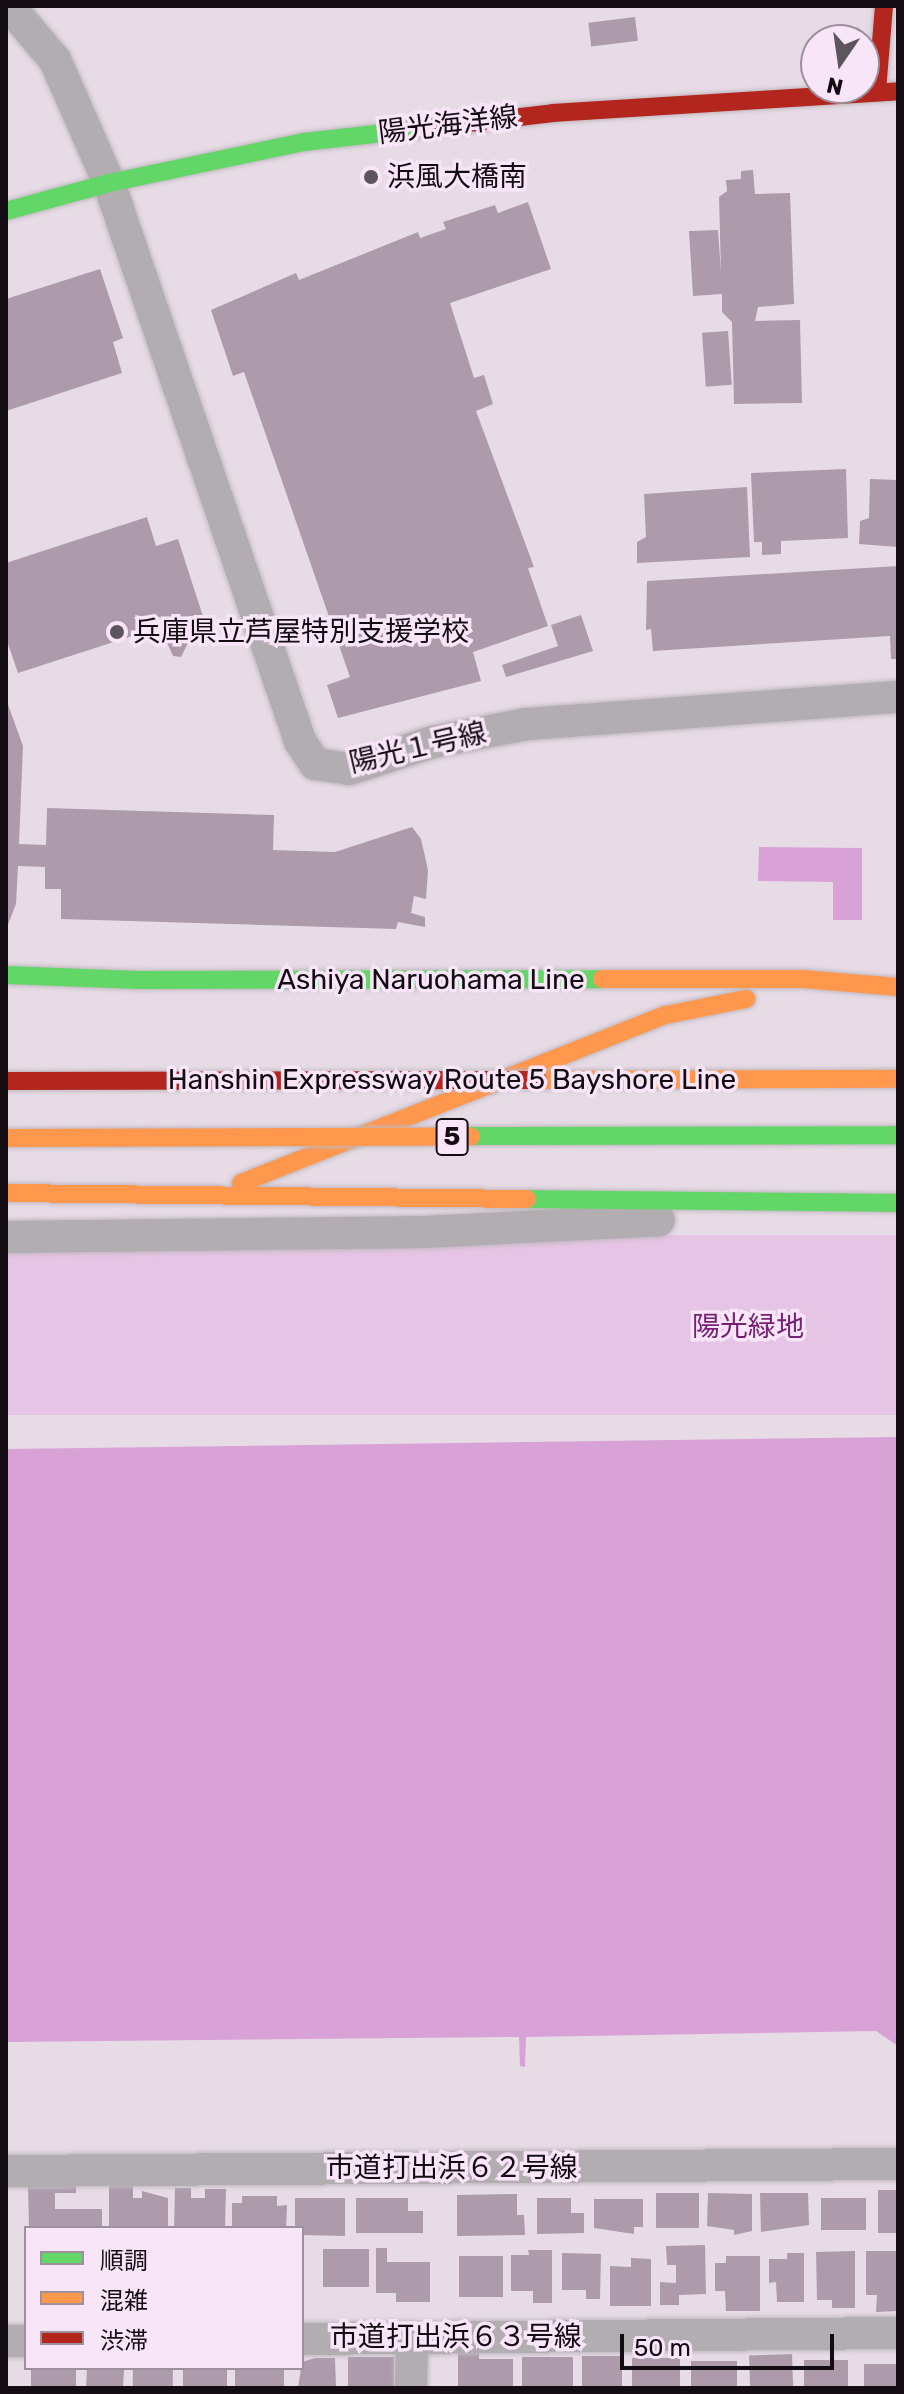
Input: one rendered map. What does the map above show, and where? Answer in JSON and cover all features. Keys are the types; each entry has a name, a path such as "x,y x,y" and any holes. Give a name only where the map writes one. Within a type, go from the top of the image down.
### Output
{"main road":[{"path":"880,55 884,6"},
{"name":"陽光海洋線","path":"6,211 109,183 304,142 568,112 800,96"},
{"name":"Ashiya Naruohama Line","path":"6,975 138,980 803,979 898,987"},
{"name":"Ashiya Naruohama Line","path":"197,1193 263,1178 666,1015 856,985"},
{"name":"Hanshin Expressway Route 5 Bayshore Line","path":"6,1081 898,1079"},
{"name":"Hanshin Expressway Route 5 Bayshore Line","path":"6,1138 898,1135"},
{"name":"Ashiya Naruohama Line","path":"6,1193 197,1193 898,1205"}],"street":[{"name":"陽光１号線","path":"9,6 55,60 109,183 300,741 315,764 349,769 433,742 527,724 898,697"},
{"path":"6,1237 425,1232 898,1205"},
{"name":"市道打出浜６２号線","path":"6,2171 898,2164"},
{"name":"市道打出浜６３号線","path":"304,2339 898,2333"},
{"path":"411,2388 412,2338"}],"green space":[{"name":"陽光緑地","path":"6,1235 898,1235 898,1415 6,1415"}],"shaded area":[{"path":"759,847 862,848 862,920 833,920 833,882 758,881"},
{"path":"898,1437 898,2046 876,2031 526,2037 525,2067 520,2066 519,2037 6,2042 6,1449"}],"building":[{"path":"635,17 638,41 591,47 588,23"},
{"path":"753,170 755,194 790,193 794,304 758,307 755,321 800,320 802,403 734,404 732,322 722,312 722,294 693,296 689,231 718,230 721,272 719,197 727,191 726,180 741,179 741,171"},
{"path":"528,202 551,269 450,303 474,378 484,375 493,404 476,411 534,567 528,568 548,626 473,652 481,681 338,718 327,685 350,677 244,372 233,376 211,310 296,273 299,280 418,232 420,238 446,229 443,222 495,205 498,213"},
{"path":"100,269 123,338 113,342 122,373 6,411 6,299"},
{"path":"728,331 732,385 706,387 702,333"},
{"path":"846,469 848,538 781,541 781,554 762,555 762,542 754,542 751,473"},
{"path":"870,479 898,480 898,547 859,544 860,521 869,518"},
{"path":"747,487 750,557 637,563 637,542 646,537 644,494"},
{"path":"147,517 156,546 178,539 209,635 189,641 181,657 173,656 160,627 18,673 6,638 6,563"},
{"path":"898,566 898,659 891,659 890,636 653,651 651,629 646,630 647,581"},
{"path":"581,615 593,651 506,677 502,665 558,646 551,625"},
{"path":"6,699 23,746 19,844 46,845 47,808 274,815 273,850 335,852 412,827 421,839 428,870 426,899 414,896 411,913 425,917 425,927 398,922 396,929 61,919 61,889 45,889 45,867 18,866 16,904 6,930"},
{"path":"109,2181 133,2181 133,2198 142,2198 142,2191 168,2198 168,2226 109,2226"},
{"path":"76,2184 76,2193 55,2193 55,2209 102,2209 102,2226 29,2226 28,2185"},
{"path":"175,2188 191,2188 191,2198 205,2198 205,2189 226,2189 225,2226 174,2226"},
{"path":"878,2190 898,2190 898,2233 878,2233"},
{"path":"656,2193 699,2193 699,2228 656,2228"},
{"path":"708,2193 752,2194 752,2231 734,2235 734,2230 707,2226"},
{"path":"760,2193 808,2193 809,2225 761,2232"},
{"path":"517,2194 517,2215 524,2215 525,2235 457,2236 457,2195"},
{"path":"242,2196 277,2196 277,2206 287,2205 286,2226 232,2226 232,2203 242,2203"},
{"path":"295,2198 345,2198 345,2236 304,2235 304,2226 295,2226"},
{"path":"356,2198 408,2198 408,2211 423,2211 423,2233 356,2233"},
{"path":"537,2198 571,2198 571,2213 584,2213 584,2233 537,2234"},
{"path":"821,2198 866,2198 866,2230 821,2230"},
{"path":"594,2199 643,2199 643,2227 634,2227 634,2234 594,2228"},
{"path":"705,2245 706,2294 679,2295 679,2305 660,2305 660,2282 676,2283 676,2265 667,2265 666,2246"},
{"path":"376,2248 387,2248 387,2262 430,2262 430,2302 396,2302 396,2293 376,2293"},
{"path":"323,2249 369,2249 369,2287 323,2287"},
{"path":"528,2250 552,2250 552,2303 533,2303 533,2291 511,2291 511,2255 529,2255"},
{"path":"855,2251 855,2308 832,2308 832,2300 817,2300 816,2252"},
{"path":"866,2251 898,2251 898,2311 876,2312 877,2295 866,2295"},
{"path":"562,2253 601,2254 600,2299 586,2299 586,2290 562,2290"},
{"path":"787,2253 804,2253 804,2302 777,2302 776,2282 769,2283 769,2259 787,2259"},
{"path":"459,2256 503,2256 503,2297 459,2297"},
{"path":"726,2256 760,2256 760,2311 726,2311 725,2291 715,2291 715,2263 726,2263"},
{"path":"631,2258 651,2259 651,2306 610,2306 610,2266 631,2267"},
{"path":"458,2348 479,2348 479,2359 513,2359 513,2388 458,2388"},
{"path":"792,2354 793,2388 750,2388 749,2356"},
{"path":"582,2356 622,2356 622,2388 582,2388"},
{"path":"348,2357 394,2357 394,2388 348,2388"},
{"path":"522,2357 573,2357 573,2388 522,2388"},
{"path":"335,2358 336,2388 298,2388 304,2361"},
{"path":"632,2358 680,2358 680,2388 632,2388"},
{"path":"804,2360 848,2360 848,2388 804,2388"},
{"path":"691,2361 737,2361 737,2388 691,2388"},
{"path":"864,2364 898,2364 898,2388 864,2388"},
{"path":"31,2370 76,2370 76,2388 31,2388"},
{"path":"87,2370 124,2370 123,2388 86,2388"},
{"path":"133,2370 173,2370 173,2388 133,2388"},
{"path":"183,2370 227,2370 227,2388 183,2388"},
{"path":"235,2370 284,2370 284,2388 235,2388"}],"traffic: fast":[{"path":"6,211 109,183 304,142 426,128"},
{"path":"6,975 138,980 602,979"},
{"path":"471,1136 898,1135"},
{"path":"527,1199 898,1203"}],"traffic: slow":[{"path":"602,979 803,979 898,987"},
{"path":"241,1183 666,1015 746,999"},
{"path":"538,1080 898,1079"},
{"path":"6,1138 471,1136"},
{"path":"6,1193 527,1199"}],"traffic: jam":[{"path":"880,55 884,6"},
{"path":"426,128 553,113 898,91"},
{"path":"6,1081 538,1080"}],"place":[{"name":"浜風大橋南","path":"371,177"},
{"name":"兵庫県立芦屋特別支援学校","path":"117,632"}]}
